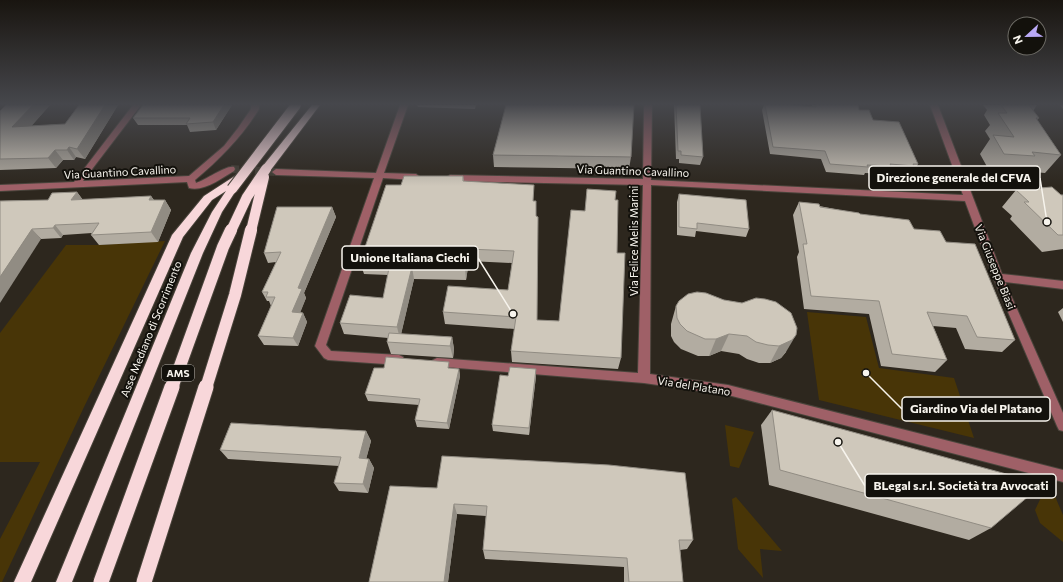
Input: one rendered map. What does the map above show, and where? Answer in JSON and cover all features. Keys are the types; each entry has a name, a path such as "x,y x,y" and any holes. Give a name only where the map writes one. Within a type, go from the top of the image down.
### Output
{"highway":[{"name":"Asse Mediano di Scorrimento","path":"64,582 197,253 217,212 275,132"},
{"name":"AMS","path":"101,582 223,248 247,198 271,170 297,132"},
{"path":"144,582 236,294 271,170"},
{"path":"22,582 178,235 208,198 244,173"}],"street":[{"path":"76,185 116,132"},
{"path":"191,179 218,158 240,132"},
{"path":"394,132 320,346 328,355 407,361"},
{"name":"Via Felice Melis Marini","path":"644,378 647,132"},
{"name":"Via Giuseppe Biasi","path":"944,132 998,277 1063,426"},
{"name":"Via Guantino Cavallino","path":"0,188 191,179 192,186 201,185 216,179 231,169"},
{"path":"271,170 297,173 427,177"},
{"name":"Via Guantino Cavallino","path":"443,178 646,182 968,198"},
{"path":"998,277 1063,285"},
{"name":"Via del Platano","path":"423,362 644,378 728,390 1063,476"}],"shaded area":[{"path":"165,241 84,407 2,582 0,582 0,539 40,462 0,462 0,333 66,245 99,245"},
{"path":"807,312 866,317 879,368 954,378 974,438 819,400"},
{"path":"725,425 754,432 739,468 730,466"},
{"path":"1047,485 1051,487 1063,515 1063,542 1040,523 1035,510"},
{"path":"736,497 782,551 760,549 763,578 738,549 732,499"}],"building":[{"path":"0,132 88,132 77,149 69,147 67,150 55,150 48,158 0,159"},
{"path":"499,132 632,132 631,157 493,155"},
{"path":"677,132 702,132 703,157 681,155 681,151 678,151"},
{"path":"770,132 904,132 918,164 913,164 914,166 890,164 891,166 867,165 868,167 830,164 825,151 773,147"},
{"path":"1011,132 1046,132 1061,155 1032,152 1035,156 1004,154 993,135 1014,137"},
{"path":"404,176 463,176 463,181 534,185 533,201 536,201 536,216 538,217 537,320 559,321 571,210 585,211 587,189 616,191 615,200 618,200 617,253 625,253 621,358 511,351 516,317 443,312 448,286 508,290 514,251 468,249 465,268 412,267 397,327 340,323 350,295 383,298 390,263 360,262 386,185 401,185"},
{"path":"1052,187 1063,195 1063,235 1058,235 1024,202 1029,202 1016,190"},
{"path":"77,192 71,200 151,196 149,200 165,200 151,232 91,235 99,223 55,225 53,228 32,229 0,277 0,201 48,200 52,193"},
{"path":"679,194 746,200 749,229 697,223 697,229 679,227"},
{"path":"799,202 819,204 820,207 860,214 909,220 914,229 940,231 946,242 975,244 1015,340 977,337 967,316 927,312 947,360 892,354 879,301 811,296 803,244 807,244"},
{"path":"277,207 332,207 298,288 302,289 292,312 303,313 293,338 258,336 275,297 266,297 268,292 262,292 281,252 264,253"},
{"path":"697,292 706,293 724,300 742,303 756,298 776,302 791,313 797,328 796,335 792,340 779,346 756,342 747,336 729,334 716,339 705,339 687,331 680,324 677,318 676,306 679,301 688,294"},
{"path":"389,333 452,337 450,346 387,342"},
{"path":"386,357 449,362 448,368 459,369 447,423 415,420 420,399 365,394 374,368 384,368"},
{"path":"510,367 536,369 529,428 492,425 500,375 508,376"},
{"path":"772,410 1043,484 991,528 780,470"},
{"path":"231,423 366,431 359,458 369,459 363,484 334,483 341,457 220,450"},
{"path":"442,456 609,465 685,473 693,540 679,540 683,582 629,582 627,558 483,550 487,506 454,504 444,582 369,582 390,486 437,488"}],"tunnel":[{"path":"231,169 276,172"}],"place":[{"name":"Direzione generale del CFVA","path":"1047,222"},
{"name":"Unione Italiana Ciechi","path":"513,314"},
{"name":"Giardino Via del Platano","path":"866,373"},
{"name":"BLegal s.r.l. Società tra Avvocati","path":"838,442"}]}
